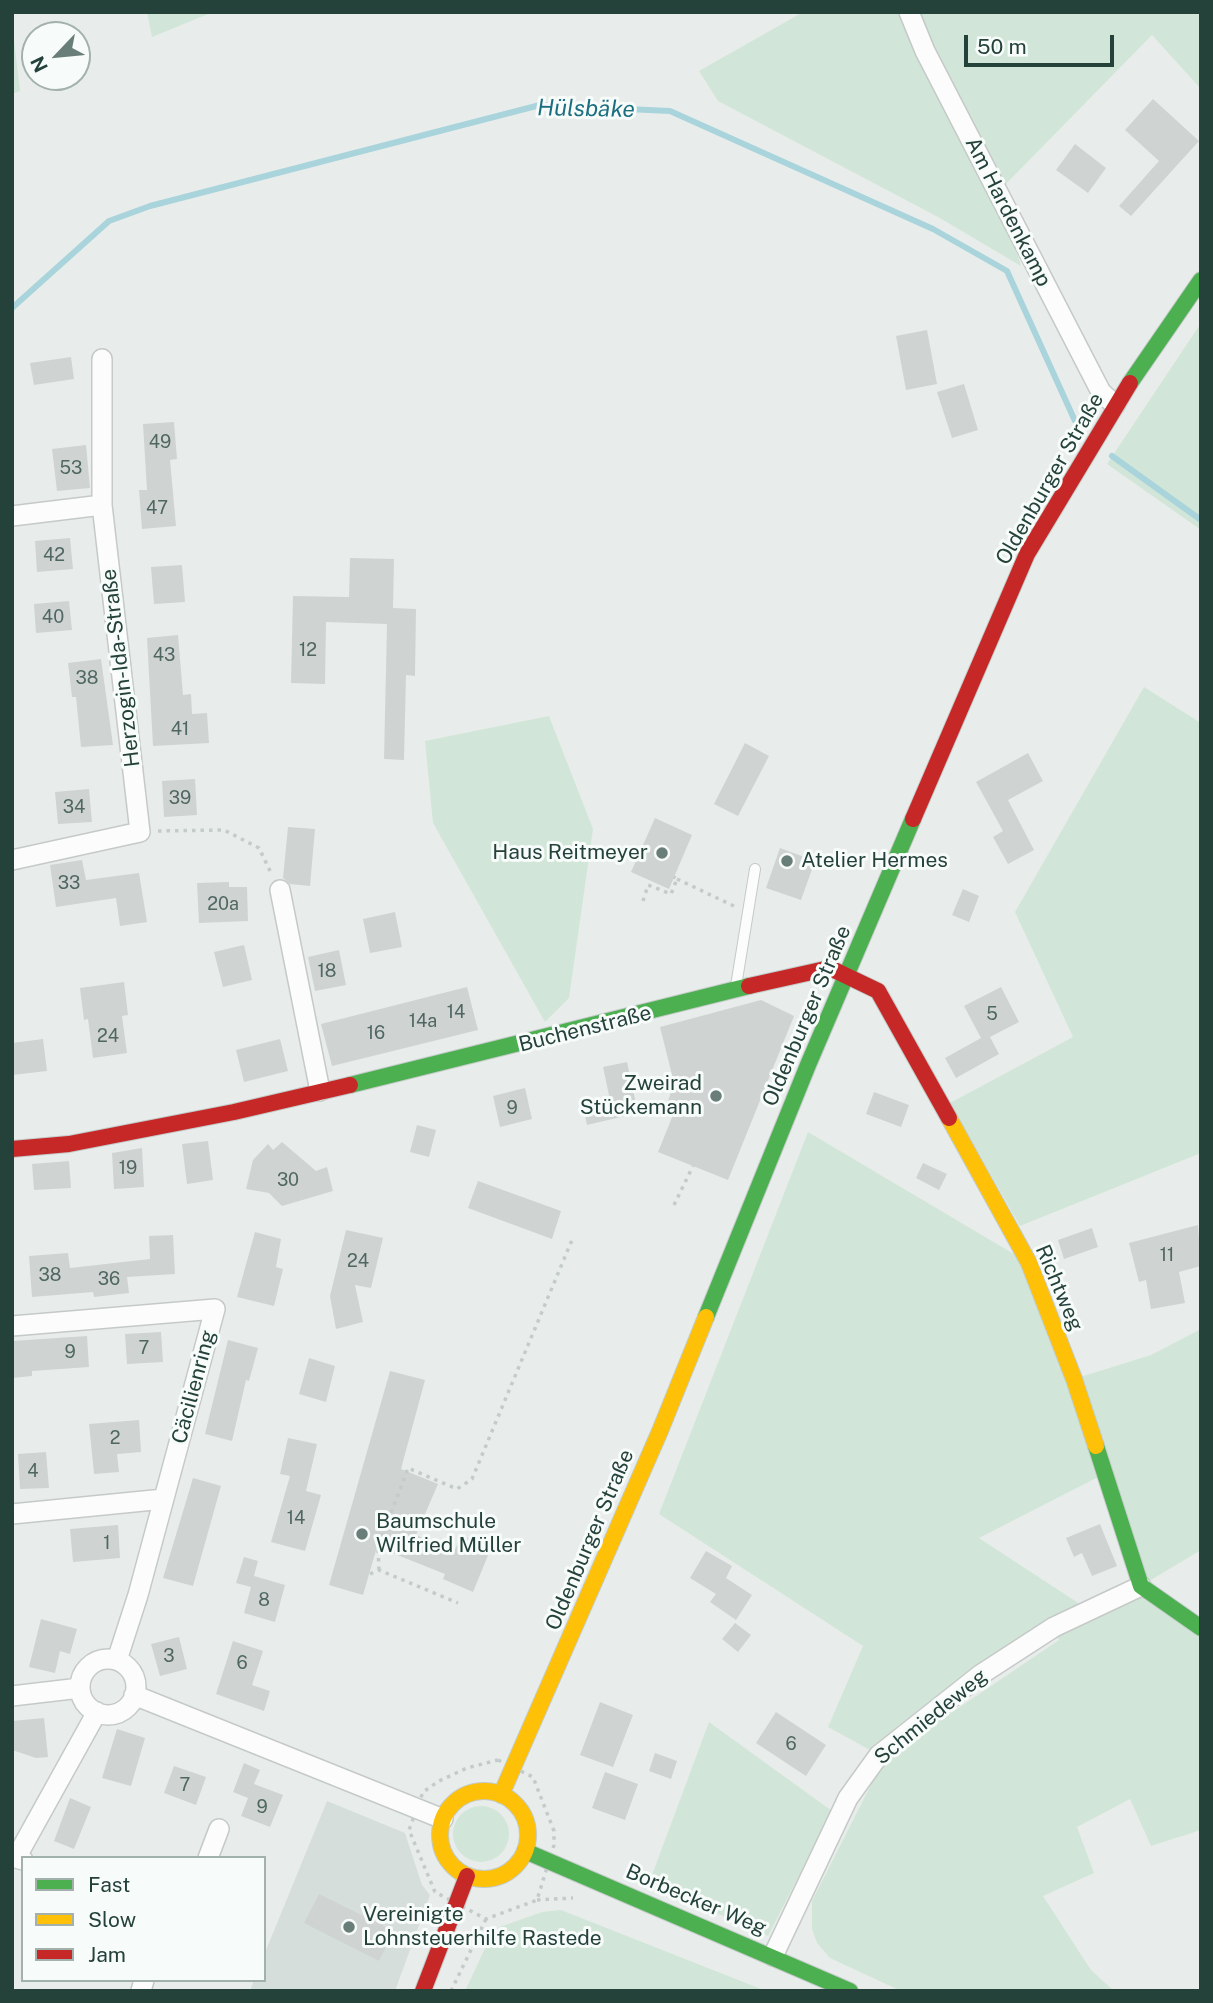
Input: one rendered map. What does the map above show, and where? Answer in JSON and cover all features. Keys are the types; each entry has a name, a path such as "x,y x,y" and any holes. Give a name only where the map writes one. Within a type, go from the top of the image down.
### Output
{"street":[{"name":"Am Hardenkamp","path":"909,12 925,51 1101,392 1115,405"},
{"name":"Oldenburger Straße","path":"502,1795 660,1431 808,1065 1027,554 1115,405 1201,280"},
{"name":"Herzogin-Ida-Straße","path":"102,359 102,505 140,832"},
{"path":"12,516 102,505"},
{"path":"12,860 140,832"},
{"path":"279,890 320,1091"},
{"name":"Buchenstraße","path":"12,1149 69,1144 132,1133 537,1041 830,968 848,974"},
{"name":"Richtweg","path":"848,974 878,991 1029,1263 1074,1379 1141,1586"},
{"name":"Cäcilienring","path":"12,1326 215,1308 117,1660"},
{"path":"12,1514 164,1499"},
{"path":"1141,1586 1201,1628"},
{"name":"Schmiedeweg","path":"773,1956 848,1798 878,1755 980,1675 1054,1627 1141,1586"},
{"path":"108,1659 117,1660 133,1675 134,1695 119,1712 97,1712 85,1703 80,1688 85,1671 91,1664 108,1659"},
{"path":"12,1696 80,1688"},
{"path":"134,1695 443,1819"},
{"path":"17,1861 97,1712"},
{"path":"481,1791 502,1795 519,1809 526,1822 525,1851 513,1868 495,1878 467,1876 445,1857 440,1843 443,1819 454,1802 466,1794 481,1791"},
{"path":"209,1856 219,1829"},
{"name":"Borbecker Weg","path":"525,1851 850,1991"},
{"path":"423,1991 467,1876"}],"lane":[{"path":"736,990 755,869"}],"path":[{"path":"140,832 224,830 259,848 279,890"},
{"path":"643,901 648,885 671,894 675,878 748,913"},
{"path":"674,1205 693,1166"},
{"path":"379,1570 378,1548 408,1468 457,1489 472,1479 572,1240"},
{"path":"370,1574 379,1570 457,1604"},
{"path":"451,1991 486,1919"}],"shaded area":[{"path":"327,1801 405,1833 422,1885 430,1895 395,1991 250,1991 253,1982 266,1982 266,1950"}],"green space":[{"path":"147,12 213,12 152,37"},
{"path":"803,12 1201,12 1201,89 1152,35 998,192 1021,266 938,217 718,101 699,71"},
{"path":"12,22 20,91 12,94"},
{"path":"1201,323 1201,530 1107,464"},
{"path":"1144,687 1201,723 1201,1153 1020,1226 950,1103 1073,1037 1015,912"},
{"path":"549,716 593,829 569,998 545,1022 433,823 425,741"},
{"path":"808,1132 1029,1263 1074,1379 1151,1355 1201,1329 1201,1550 1141,1586 1201,1628 1201,1830 1151,1846 1130,1799 1077,1827 1094,1873 1043,1896 1091,1970 1114,1991 901,1991 830,1958 817,1943 812,1929 812,1901 881,1765 942,1719 1059,1640 1054,1627 879,1755 828,1727 863,1646 659,1514","holes":["1104,1474 1141,1586 1089,1610 979,1538"]},
{"path":"709,1722 832,1811 768,1936 649,1883"},
{"path":"476,1806 486,1806 501,1814 507,1823 507,1845 501,1854 486,1862 476,1862 458,1850 453,1839 453,1829 465,1811"},
{"path":"561,1910 764,1991 465,1991 494,1929 542,1912"}],"building":[{"path":"1153,99 1199,141 1131,216 1119,206 1159,161 1125,130"},
{"path":"1075,144 1106,168 1088,193 1056,170"},
{"path":"927,330 937,384 906,390 896,336"},
{"path":"71,357 74,379 34,385 30,363"},
{"path":"964,384 978,430 952,438 937,392"},
{"path":"174,422 177,459 170,460 176,526 142,529 139,490 147,490 143,424"},
{"path":"86,445 90,488 57,491 52,449"},
{"path":"70,538 73,569 37,572 35,541"},
{"path":"350,558 394,559 393,608 416,609 415,676 406,675 404,760 384,759 387,624 326,622 325,684 291,683 293,596 349,597"},
{"path":"182,565 185,602 154,604 151,567"},
{"path":"69,601 72,630 36,633 34,604"},
{"path":"178,635 183,695 191,694 192,714 207,713 209,743 153,746 147,638"},
{"path":"101,659 113,745 81,747 76,697 72,697 68,663"},
{"path":"745,743 769,756 738,816 714,804"},
{"path":"1028,753 1043,781 1008,800 1034,850 1008,864 993,837 1003,831 976,782"},
{"path":"195,779 197,815 164,817 162,781"},
{"path":"89,789 92,822 58,824 55,792"},
{"name":"Haus Reitmeyer","path":"655,818 692,835 669,889 631,872"},
{"path":"288,827 315,829 310,886 290,884 283,878"},
{"path":"780,848 815,861 801,900 766,888"},
{"path":"82,860 86,880 139,873 147,922 120,926 116,898 56,907 50,865"},
{"path":"229,882 229,887 247,887 248,921 199,923 197,883"},
{"path":"963,889 979,896 969,922 952,915"},
{"path":"395,912 402,947 370,953 363,919"},
{"path":"244,945 252,980 223,987 214,952"},
{"path":"339,950 346,985 315,991 308,957"},
{"path":"124,982 128,1015 122,1016 127,1053 93,1058 88,1019 84,1020 80,988"},
{"path":"467,987 478,1030 332,1066 321,1024"},
{"path":"1001,987 1019,1022 990,1037 999,1054 956,1078 945,1058 981,1038 964,1006"},
{"name":"Zweirad Stückemann","path":"761,1000 794,1016 728,1180 658,1152 677,1105 666,1107 674,1083 660,1027"},
{"path":"43,1039 47,1071 12,1075 12,1043"},
{"path":"280,1039 288,1071 244,1082 236,1050"},
{"path":"627,1062 638,1113 587,1125 583,1106 610,1100 603,1067"},
{"path":"525,1088 532,1119 500,1127 493,1096"},
{"path":"874,1092 909,1105 901,1127 866,1114"},
{"path":"417,1125 436,1130 429,1157 410,1152"},
{"path":"208,1141 213,1180 187,1184 182,1144"},
{"path":"282,1142 316,1171 327,1167 333,1191 282,1206 269,1193 246,1189 253,1160 268,1144 273,1150"},
{"path":"142,1148 144,1187 114,1189 112,1153"},
{"path":"69,1161 71,1188 34,1190 32,1164"},
{"path":"923,1163 947,1174 939,1190 916,1178"},
{"path":"478,1181 561,1211 552,1239 468,1208"},
{"path":"1198,1225 1201,1266 1179,1272 1185,1303 1151,1309 1146,1280 1139,1282 1129,1243"},
{"path":"1092,1228 1098,1247 1064,1259 1058,1240"},
{"path":"346,1230 383,1238 371,1288 355,1285 363,1322 336,1329 330,1296"},
{"path":"255,1232 281,1239 276,1267 283,1269 274,1306 237,1297"},
{"path":"173,1235 175,1274 127,1277 129,1293 94,1297 93,1292 32,1297 29,1256 68,1253 70,1268 150,1259 149,1236"},
{"path":"161,1332 163,1362 127,1364 125,1334"},
{"path":"87,1336 89,1367 32,1371 32,1376 12,1378 12,1341"},
{"path":"228,1340 258,1348 249,1381 246,1380 232,1441 205,1434"},
{"path":"309,1358 335,1366 326,1402 299,1394"},
{"path":"390,1371 425,1380 401,1469 438,1484 416,1535 454,1552 461,1535 491,1548 473,1592 443,1579 445,1574 377,1547 363,1595 329,1585"},
{"path":"139,1420 141,1452 117,1454 119,1472 94,1474 89,1424"},
{"path":"288,1438 317,1444 306,1491 321,1495 305,1551 271,1542 290,1476 280,1474"},
{"path":"46,1452 49,1488 20,1489 18,1454"},
{"path":"193,1478 221,1486 193,1586 163,1578"},
{"path":"1100,1524 1117,1566 1092,1576 1082,1553 1074,1557 1066,1538"},
{"path":"118,1525 120,1558 73,1562 70,1529"},
{"path":"706,1551 732,1566 726,1578 752,1595 736,1620 710,1602 716,1594 690,1578"},
{"path":"244,1557 258,1561 254,1576 285,1585 275,1622 244,1613 251,1587 236,1583"},
{"path":"41,1619 77,1629 70,1654 60,1651 55,1673 29,1667"},
{"path":"735,1623 751,1635 738,1652 722,1639"},
{"path":"179,1637 187,1669 160,1676 151,1644"},
{"path":"233,1641 263,1651 252,1685 270,1691 264,1711 216,1694"},
{"path":"600,1702 633,1715 613,1767 580,1755"},
{"path":"776,1712 826,1745 806,1776 756,1743"},
{"path":"44,1718 48,1757 36,1758 12,1750 12,1721"},
{"path":"117,1729 145,1738 131,1786 102,1778"},
{"path":"655,1753 677,1761 671,1779 649,1771"},
{"path":"244,1763 260,1770 254,1784 283,1795 270,1827 241,1816 248,1798 233,1792"},
{"path":"174,1766 206,1777 196,1805 164,1793"},
{"path":"605,1772 638,1784 625,1820 592,1808"},
{"path":"70,1798 91,1807 74,1849 54,1841"},
{"name":"Vereinigte Lohnsteuerhilfe Rastede","path":"319,1894 394,1931 379,1961 304,1923"}],"waterway":[{"name":"Hülsbäke","path":"12,308 109,221 150,206 540,105 670,111 933,229 1007,271 1075,421"},
{"name":"Hülsbäke","path":"1112,456 1201,520"}],"traffic: fast":[{"path":"1130,383 1201,280"},
{"path":"706,1317 808,1065 913,819"},
{"path":"350,1085 749,986"},
{"path":"1096,1446 1141,1586 1201,1628"},
{"path":"525,1851 850,1991"}],"traffic: slow":[{"path":"949,1118 1029,1263 1074,1379 1096,1446"},
{"path":"501,1795 660,1431 706,1317"},
{"path":"484,1791 501,1794 515,1804 525,1818 528,1835 525,1852 515,1866 501,1876 484,1879 467,1876 453,1866 443,1852 440,1835 443,1818 453,1804 467,1794 484,1791"}],"traffic: jam":[{"path":"913,819 1027,554 1130,383"},
{"path":"749,986 830,968 878,991 949,1118"},
{"path":"12,1149 69,1144 234,1112 350,1085"},
{"path":"423,1991 467,1876"}],"place":[{"name":"Haus Reitmeyer","path":"662,853"},
{"name":"Atelier Hermes","path":"787,861"},
{"name":"Zweirad Stückemann","path":"716,1096"},
{"name":"Baumschule Wilfried Müller","path":"362,1534"},
{"name":"Vereinigte Lohnsteuerhilfe Rastede","path":"349,1927"}]}
